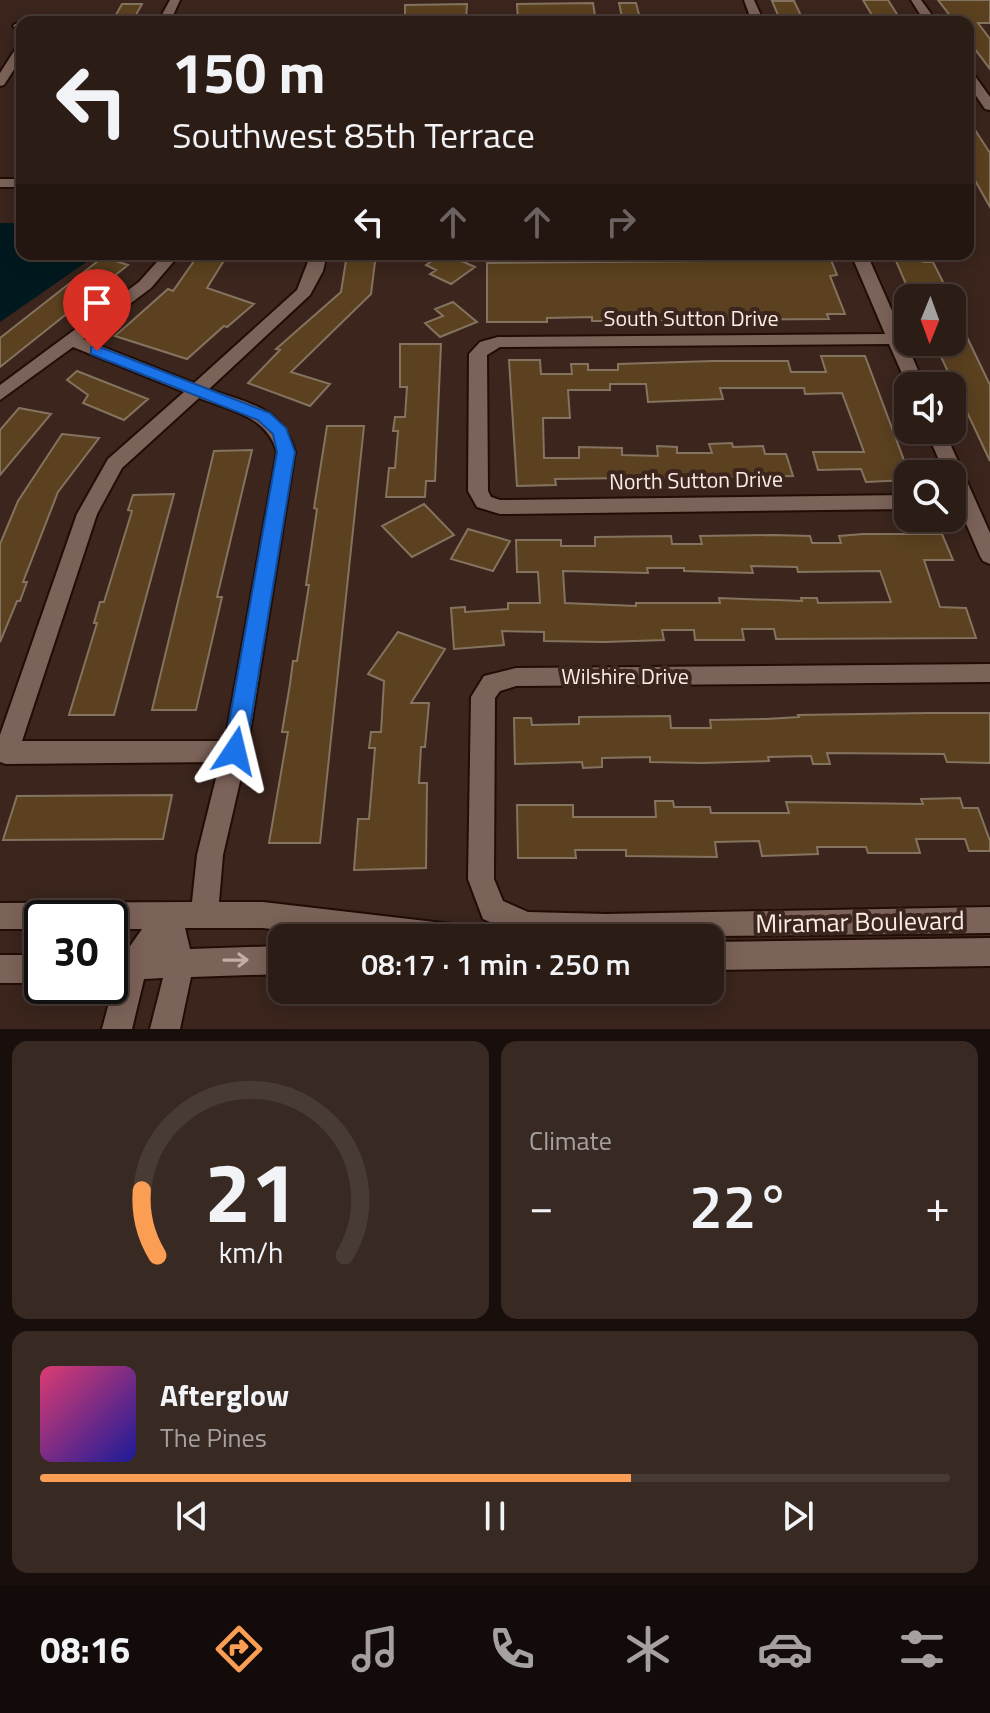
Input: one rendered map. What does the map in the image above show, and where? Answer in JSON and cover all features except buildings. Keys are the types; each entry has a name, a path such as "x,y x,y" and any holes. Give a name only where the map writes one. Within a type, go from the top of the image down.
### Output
{"street":[{"path":"0,82 10,69"},
{"path":"974,83 990,106"},
{"path":"0,394 145,285 167,260"},
{"path":"235,751 3,752 87,514 99,489 125,453 304,292 318,260"},
{"path":"862,260 894,334"},
{"name":"South Sutton Drive","path":"484,502 478,491 478,354 486,346 498,342 894,339"},
{"path":"72,341 264,417 280,432 286,452 235,751 210,855 204,914"},
{"name":"North Sutton Drive","path":"484,502 500,507 894,502"},
{"path":"966,513 990,556"},
{"name":"Wilshire Drive","path":"493,910 481,879 483,697 492,683 516,677 990,673"},
{"name":"Miramar Boulevard","path":"493,910 528,925 606,927 990,920"},
{"path":"165,1029 180,963 168,914"},
{"path":"128,959 168,914"},
{"path":"0,916 204,914 314,919 350,924"},
{"name":"Miramar Boulevard","path":"724,956 990,952"},
{"path":"128,966 268,960"},
{"path":"0,969 24,969"},
{"path":"117,1029 119,1004"}],"water":[{"path":"0,223 16,223 16,260 89,260 0,322"}],"route":[{"path":"97,351 264,417 280,432 286,452 235,751"}]}
